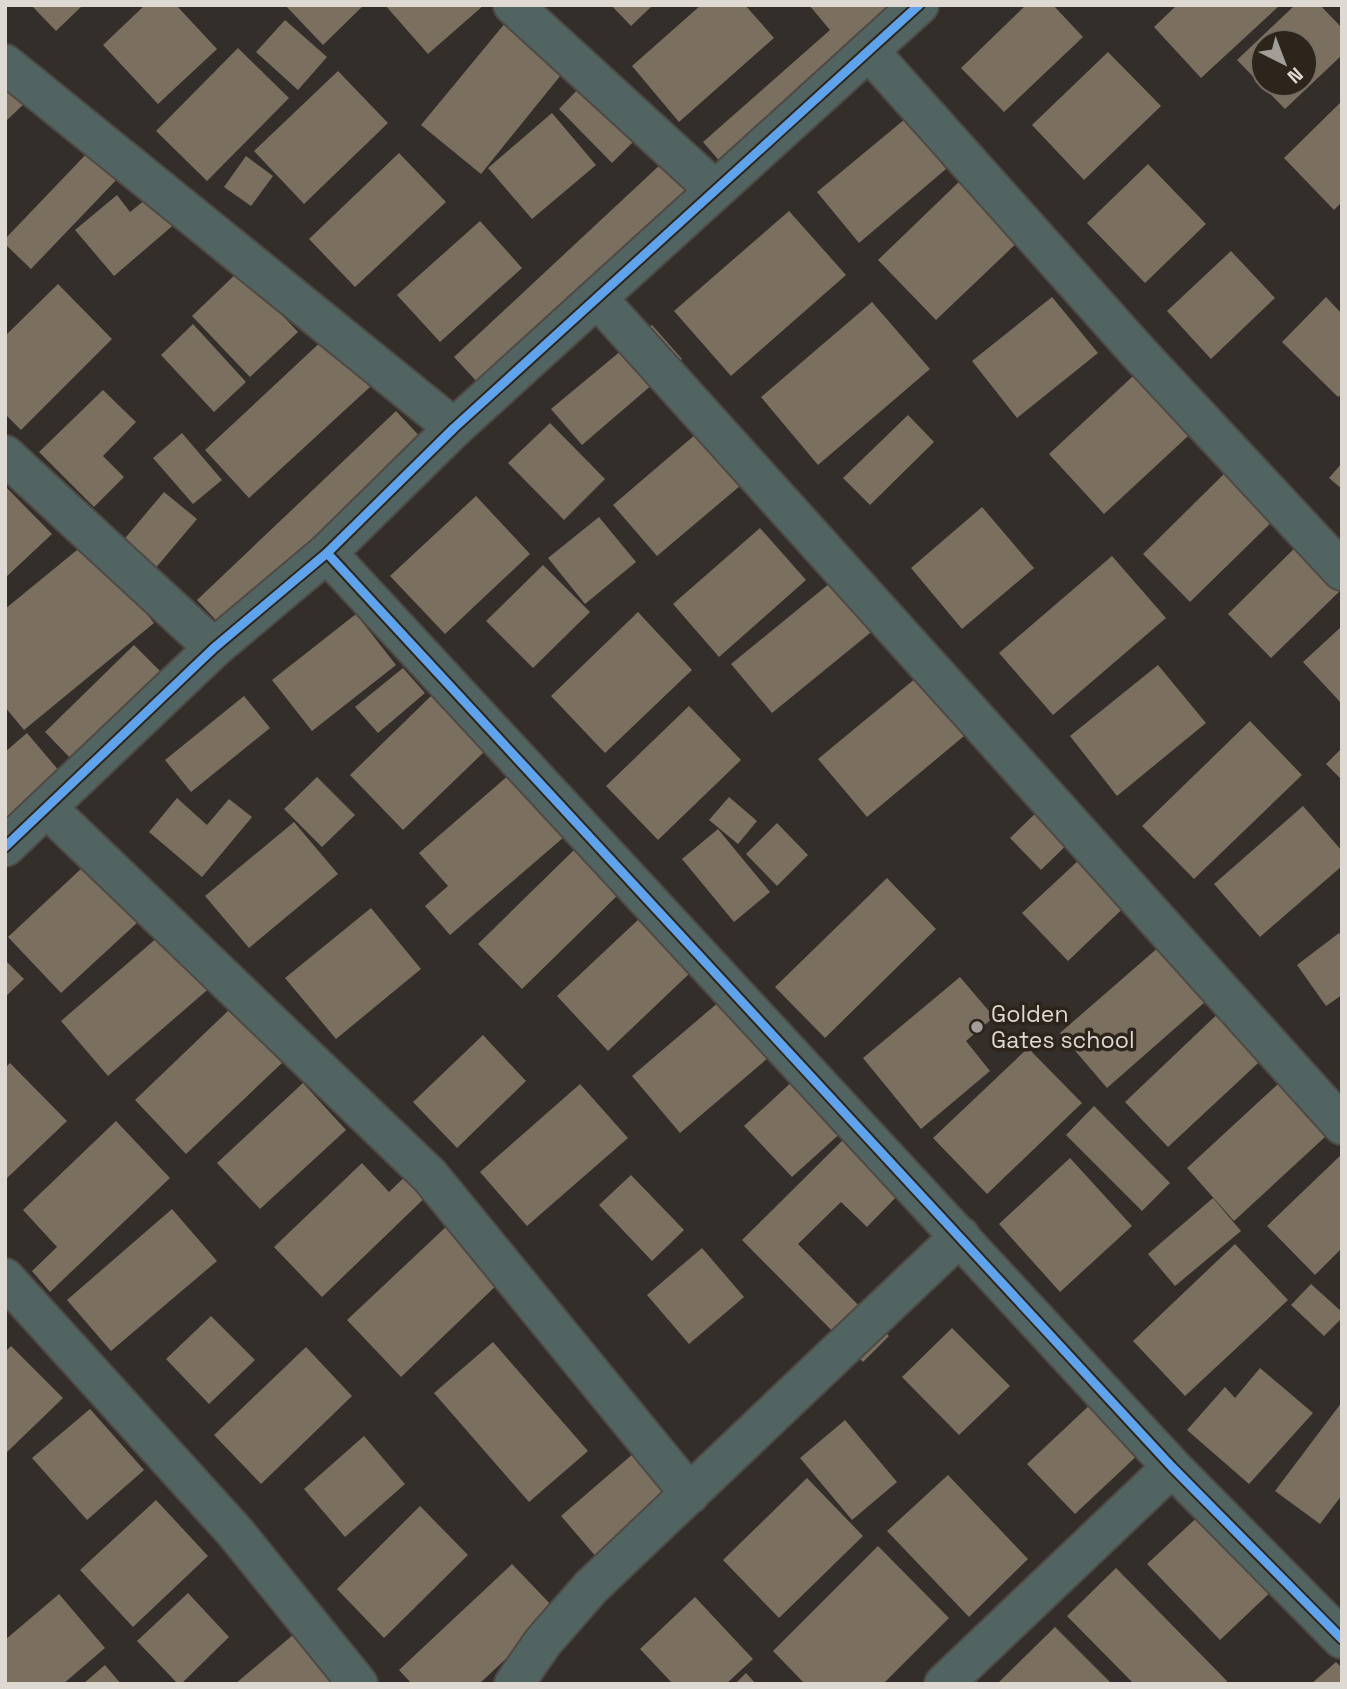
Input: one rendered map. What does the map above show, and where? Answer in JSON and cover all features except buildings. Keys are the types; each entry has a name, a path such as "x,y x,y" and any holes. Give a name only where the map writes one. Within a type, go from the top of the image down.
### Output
{"street":[{"path":"513,5 715,190"},
{"path":"5,847 214,648 327,553 454,428 919,5"},
{"path":"869,51 1138,352 1342,570"},
{"path":"5,64 454,428"},
{"path":"598,299 1342,1125"},
{"path":"5,455 214,648"},
{"path":"327,553 1172,1467 1342,1639"},
{"path":"47,808 430,1176 690,1494"},
{"path":"514,1684 543,1642 591,1587 960,1236"},
{"path":"5,1278 234,1532 358,1684"},
{"path":"944,1684 1172,1467"}],"cycle path":[{"path":"5,847 214,648 327,553 454,428 919,5"},
{"path":"327,553 1172,1467 1342,1639"}],"place":[{"name":"Golden Gates school","path":"977,1027"}]}
